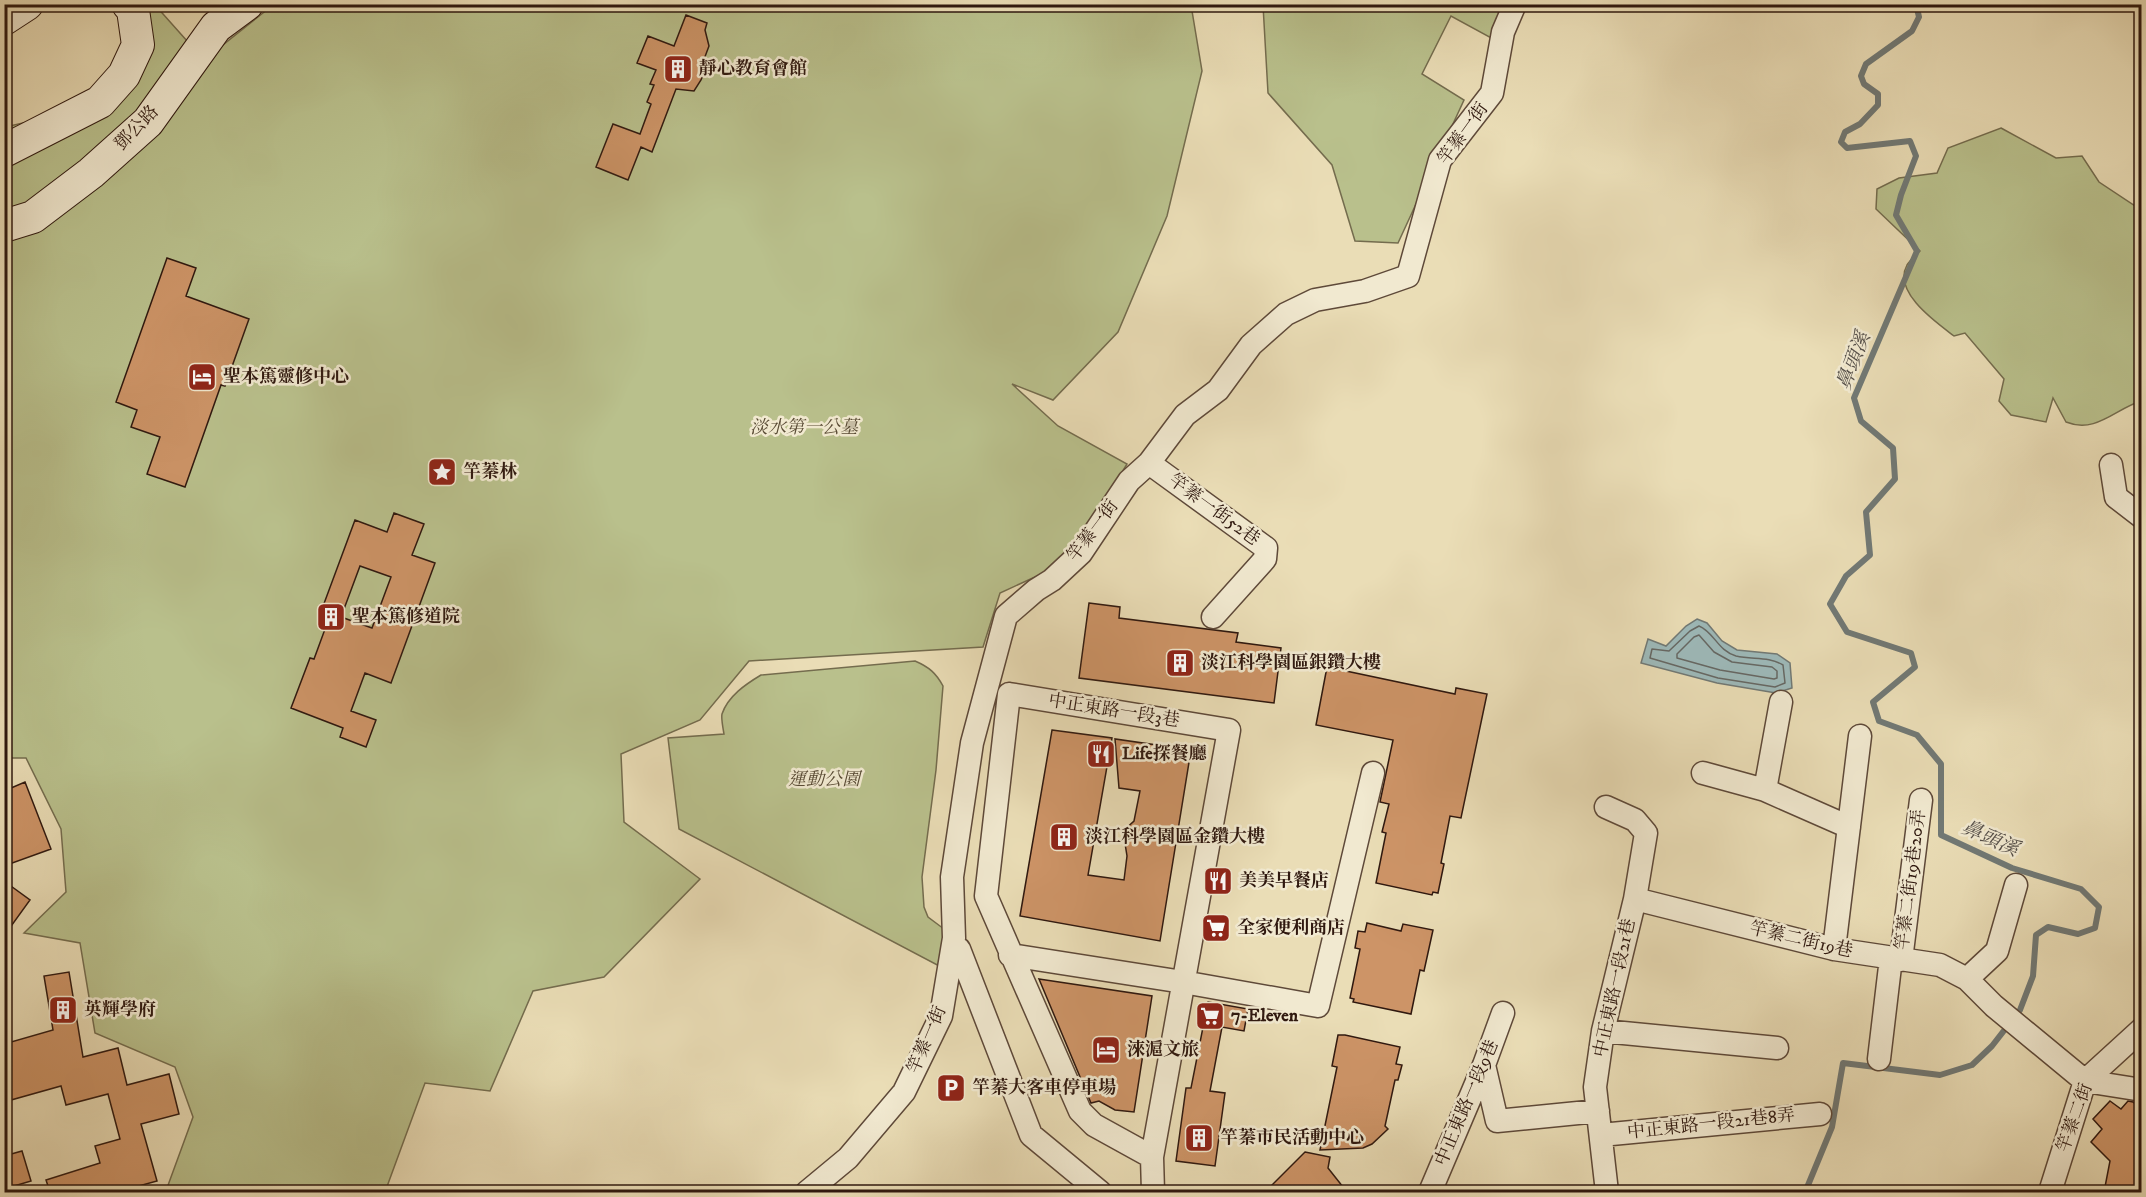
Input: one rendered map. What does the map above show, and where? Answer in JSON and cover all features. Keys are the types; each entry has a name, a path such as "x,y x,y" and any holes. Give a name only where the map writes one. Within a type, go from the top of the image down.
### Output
{"street":[{"path":"4,19 27,4"},
{"path":"4,151 100,102 124,75 138,45 133,10 128,4"},
{"name":"鄧公路","path":"4,226 33,217 91,173 148,122 216,27 247,4"},
{"name":"竿蓁一街","path":"807,1192 848,1158 904,1092 941,1016 954,938 952,878 972,744 1006,616 1036,590 1052,580 1081,553 1129,481 1149,463 1185,415 1218,390 1251,345 1286,314 1314,300 1365,291 1408,276 1440,160 1492,93 1503,32 1515,4"},
{"name":"竿蓁一街52巷","path":"1149,463 1266,548 1265,558 1213,617"},
{"path":"2111,465 2116,497 2142,518"},
{"name":"中正東路一段3巷","path":"1152,1157 1094,1125 1080,1111 986,896 1009,694 1230,730 1152,1157 1153,1192"},
{"path":"1765,790 1781,702"},
{"path":"1834,949 1860,736"},
{"path":"1010,955 1318,1006 1373,773"},
{"path":"1703,773 1765,790 1849,827"},
{"name":"竿蓁二街19巷20弄","path":"1879,1059 1921,800"},
{"name":"中正東路一段21巷","path":"1606,807 1635,820 1646,833 1635,899 1603,1031 1595,1087 1607,1192"},
{"path":"1967,979 1997,951 2016,885"},
{"name":"竿蓁二街19巷","path":"1635,899 1834,949 1940,965 1967,979 1994,1006 2085,1081"},
{"path":"959,949 1031,1135 1100,1192"},
{"name":"中正東路一段9巷","path":"1430,1192 1484,1065 1503,1013"},
{"name":"竿蓁二街","path":"2050,1192 2085,1081 2142,1029"},
{"path":"1603,1031 1778,1048"},
{"path":"1484,1065 1497,1121 1598,1111"},
{"path":"2085,1081 2142,1090"},
{"name":"中正東路一段21巷8弄","path":"1601,1135 1820,1114"}],"green space":[{"name":"淡水第一公墓","path":"144,5 155,5 204,60 273,5 1191,5 1202,71 1167,216 1118,332 1053,400 1012,384 1058,426 1127,464 1085,533 1046,572 1000,593 983,647 749,661 700,720 621,754 624,822 700,879 604,977 533,991 490,1091 425,1083 385,1192 160,1192 167,1188 193,1117 175,1067 95,1033 80,943 24,933 66,892 61,829 26,758 5,758 5,127 102,105"},
{"path":"1263,5 1505,5 1493,39 1451,16 1422,74 1464,100 1398,243 1355,241 1332,165 1268,93"},
{"path":"2001,128 2056,158 2082,156 2099,182 2141,210 2141,401 2096,423 2077,425 2066,422 2053,398 2046,422 2011,415 1999,401 2004,379 1965,333 1954,336 1928,315 1911,296 1904,275 1911,259 1920,251 1876,209 1877,189 1899,178 1937,173 1948,148"},
{"name":"運動公園","path":"915,661 932,671 943,686 936,770 922,877 924,907 928,917 944,929 943,968 679,829 668,738 724,734 722,714 725,708 738,691 761,675"}],"water":[{"path":"1697,619 1707,623 1722,641 1737,650 1777,654 1790,663 1792,688 1776,693 1717,683 1641,663 1648,639 1666,646 1686,626"}],"building":[{"name":"靜心教育會館","path":"686,15 707,23 705,30 709,46 703,62 704,73 701,80 694,91 676,89 652,152 641,147 628,180 596,167 613,124 640,134 651,104 647,102 654,85 650,84 656,70 637,63 648,36 674,46"},
{"name":"聖本篤靈修中心","path":"167,258 196,268 186,296 249,319 225,386 221,385 185,487 147,474 160,437 131,427 137,410 116,402"},
{"name":"聖本篤修道院","path":"394,513 424,524 412,555 435,563 391,683 365,673 351,711 376,720 366,747 340,737 343,728 291,708 310,658 314,659 328,621 319,617 355,520 387,532","holes":["360,566 391,577 372,628 341,617"]},
{"name":"淡江科學園區銀鑽大樓","path":"1089,603 1120,607 1119,618 1238,633 1236,642 1281,648 1274,703 1079,678"},
{"path":"1327,667 1455,694 1456,688 1487,694 1461,818 1450,816 1438,893 1433,892 1432,895 1376,883 1386,833 1382,832 1389,804 1380,802 1393,740 1316,725"},
{"name":"淡江科學園區金鑽大樓","path":"1052,730 1112,738 1088,875 1124,880 1127,856 1123,831 1134,821 1140,791 1119,788 1115,739 1191,750 1160,941 1020,916"},
{"path":"25,782 51,849 4,866 4,791"},
{"path":"4,881 30,900 4,936"},
{"path":"1367,923 1401,931 1403,924 1433,930 1424,971 1420,970 1411,1014 1353,1002 1354,999 1350,998 1360,949 1355,948 1358,931 1365,932"},
{"path":"69,972 83,1057 118,1048 127,1085 169,1074 179,1114 141,1124 157,1181 117,1192 50,1192 46,1180 100,1163 95,1146 120,1139 108,1094 66,1105 61,1086 11,1100 4,1077 4,1044 53,1030 44,976"},
{"name":"淶滬文旅","path":"1039,979 1152,996 1134,1112 1115,1110 1099,1101 1091,1103"},
{"path":"1208,1002 1248,1009 1244,1031 1222,1027 1210,1091 1225,1093 1215,1166 1176,1161 1186,1088 1191,1088"},
{"path":"1338,1035 1400,1047 1396,1064 1402,1065 1398,1080 1395,1080 1385,1126 1388,1129 1372,1144 1363,1148 1320,1150 1337,1067 1332,1066"},
{"path":"2110,1101 2121,1109 2128,1101 2133,1102 2142,1110 2142,1192 2104,1192 2110,1161 2091,1142 2102,1129 2093,1119"},
{"path":"22,1151 31,1181 4,1189 4,1156"},
{"path":"1305,1152 1330,1157 1328,1168 1347,1192 1265,1192"}],"waterway":[{"name":"鼻頭溪","path":"1807,1192 1832,1127 1843,1063 1940,1075 1972,1065 1992,1046 2020,1010 2033,976 2036,935 2048,927 2078,934 2095,928 2099,907 2081,889 2012,868 1941,835 1941,764 1917,735 1879,721 1873,702 1915,667 1911,653 1847,632 1830,604 1846,576 1870,555 1866,512 1895,479 1893,448 1861,421 1854,398 1917,251 1896,215 1916,156 1910,141 1847,148 1841,142 1845,132 1860,124 1878,105 1878,94 1864,84 1861,76 1866,64 1912,31 1919,17 1916,4"}],"place":[{"name":"靜心教育會館","path":"678,69"},
{"name":"聖本篤靈修中心","path":"202,377"},
{"name":"竿蓁林","path":"442,472"},
{"name":"聖本篤修道院","path":"331,617"},
{"name":"淡江科學園區銀鑽大樓","path":"1180,663"},
{"name":"Life探餐廳","path":"1101,754"},
{"name":"淡江科學園區金鑽大樓","path":"1064,837"},
{"name":"美美早餐店","path":"1218,881"},
{"name":"全家便利商店","path":"1216,928"},
{"name":"英輝學府","path":"63,1010"},
{"name":"7-Eleven","path":"1210,1016"},
{"name":"淶滬文旅","path":"1106,1050"},
{"name":"竿蓁大客車停車場","path":"951,1088"},
{"name":"竿蓁市民活動中心","path":"1199,1138"}]}
